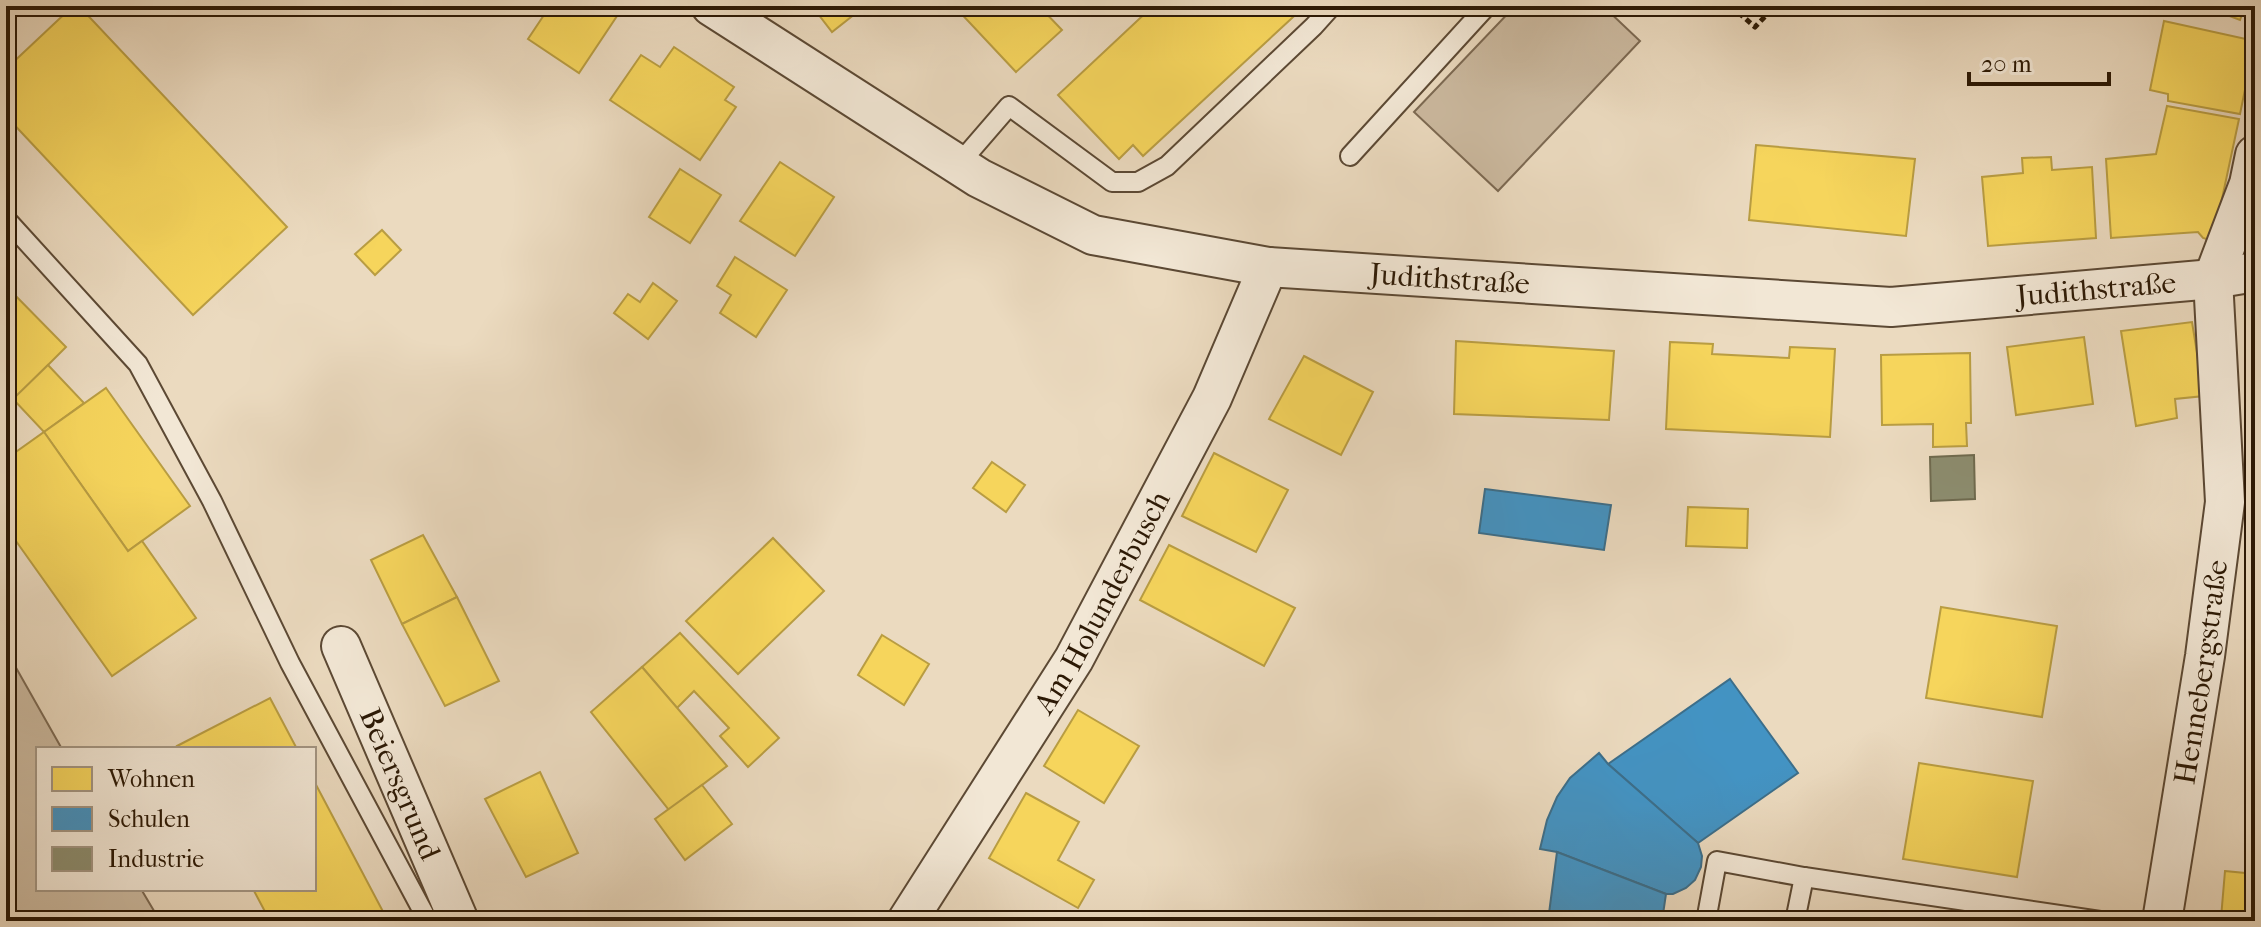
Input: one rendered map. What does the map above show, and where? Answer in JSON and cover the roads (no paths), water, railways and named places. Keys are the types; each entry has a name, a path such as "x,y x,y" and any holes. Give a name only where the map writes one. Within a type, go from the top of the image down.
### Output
{"street":[{"name":"Judithstraße","path":"711,6 979,178 1093,235 1268,267 1891,307 2213,279 2255,272"},
{"path":"2213,279 2249,184 2255,155"},
{"name":"Am Holunderbusch","path":"907,921 1074,659 1212,398 1268,267"},
{"name":"Hennebergstraße","path":"2162,921 2201,683 2225,502 2213,279"},
{"name":"Beiersgrund","path":"341,646 459,921"}],"lane":[{"path":"958,165 1009,106 1112,182 1138,182 1167,166 1332,6"},
{"path":"1350,156 1487,6"},
{"path":"6,219 138,364 212,501 290,663 428,921"},
{"path":"1706,921 1717,861 2100,921"},
{"path":"1795,921 1804,877"}]}
